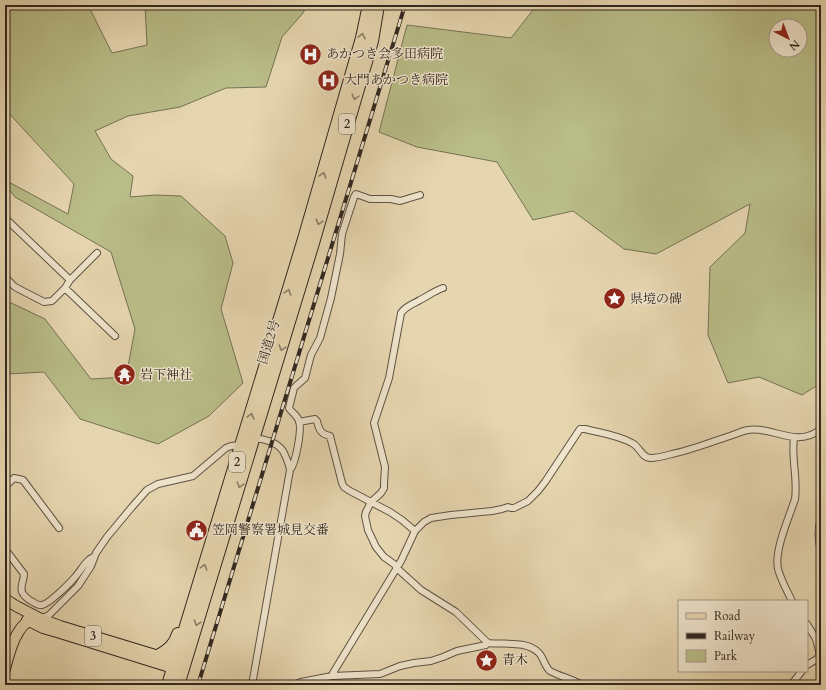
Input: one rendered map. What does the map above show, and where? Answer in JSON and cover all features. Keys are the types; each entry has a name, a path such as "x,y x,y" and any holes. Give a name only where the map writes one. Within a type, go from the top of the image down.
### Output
{"highway":[{"name":"国道2号","path":"178,685 177,666 198,589 304,239 362,38 369,5"},
{"name":"国道2号","path":"168,685 177,666 254,439 372,41 378,5"},
{"path":"158,656 171,647 177,639 190,599 198,589"}],"main road":[{"name":"3","path":"5,598 16,606 39,618 60,626 158,656 177,666"},
{"name":"3","path":"5,606 43,628 177,666"},
{"path":"5,669 12,646 20,630 28,620 39,618"}],"street":[{"path":"252,685 290,470 292,468 298,444 299,422 295,414 290,411 289,408 296,386 305,378 311,355 320,338 331,298 340,254 342,234 354,197 356,194 370,199 391,199 400,201 420,196"},
{"path":"5,218 70,280"},
{"path":"5,277 15,287 44,302 52,301 65,288 70,280 97,254"},
{"path":"65,288 115,336"},
{"path":"443,288 406,307 401,313 389,378 374,422 385,467 384,488 371,502 365,516 368,530 376,547 384,557 394,564 421,590 456,612 488,643"},
{"path":"299,422 315,419 320,431 330,436 340,478 344,487 402,520 415,531"},
{"path":"332,676 397,568 415,531 424,522 431,518 502,510 508,507 514,508 528,501 545,482 580,429 616,436 635,444 643,455 650,458 658,458 678,453 747,430 764,431 794,438 807,437 816,434 821,429"},
{"path":"792,600 783,583 777,561 781,539 796,493 794,438"},
{"path":"39,618 48,616 78,586 107,537 147,490 158,484 193,476 226,448 242,445 254,439 260,439 272,443 280,448 290,470"},
{"path":"5,482 8,484 14,478 23,480 59,528"},
{"path":"821,517 818,526 818,536 821,552"},
{"path":"5,549 24,574 21,586 24,596 38,605 43,605 58,595 73,580 87,561 94,557"},
{"path":"808,626 816,639 820,655 817,659 808,664"},
{"path":"294,685 301,682 332,676 380,674 400,666 431,661 457,651 486,645 488,643 524,645 532,648 541,655 550,670 582,685"},
{"path":"791,685 801,672"}],"green space":[{"path":"5,5 88,5 112,53 147,45 145,5 190,5 204,7 206,5 307,5 303,13 282,37 266,87 226,88 180,107 128,116 95,131 111,159 133,176 130,197 155,195 181,196 225,236 233,263 221,309 243,383 209,416 158,444 80,419 44,372 7,374 5,372 5,300 45,319 91,379 126,377 135,329 111,252 15,197 5,184 5,180 68,214 74,184 5,109"},
{"path":"537,5 821,5 821,383 802,395 759,377 728,383 708,335 710,267 745,233 750,204 656,254 624,249 573,211 533,220 497,162 417,147 379,132 407,25 511,38"}],"railway":[{"path":"198,685 405,5"}],"place":[{"name":"あかつき会多田病院","path":"310,54"},
{"name":"大門あかつき病院","path":"328,80"},
{"name":"県境の碑","path":"614,299"},
{"name":"岩下神社","path":"125,375"},
{"name":"笠岡警察署城見交番","path":"196,530"},
{"name":"青木","path":"486,660"}]}
